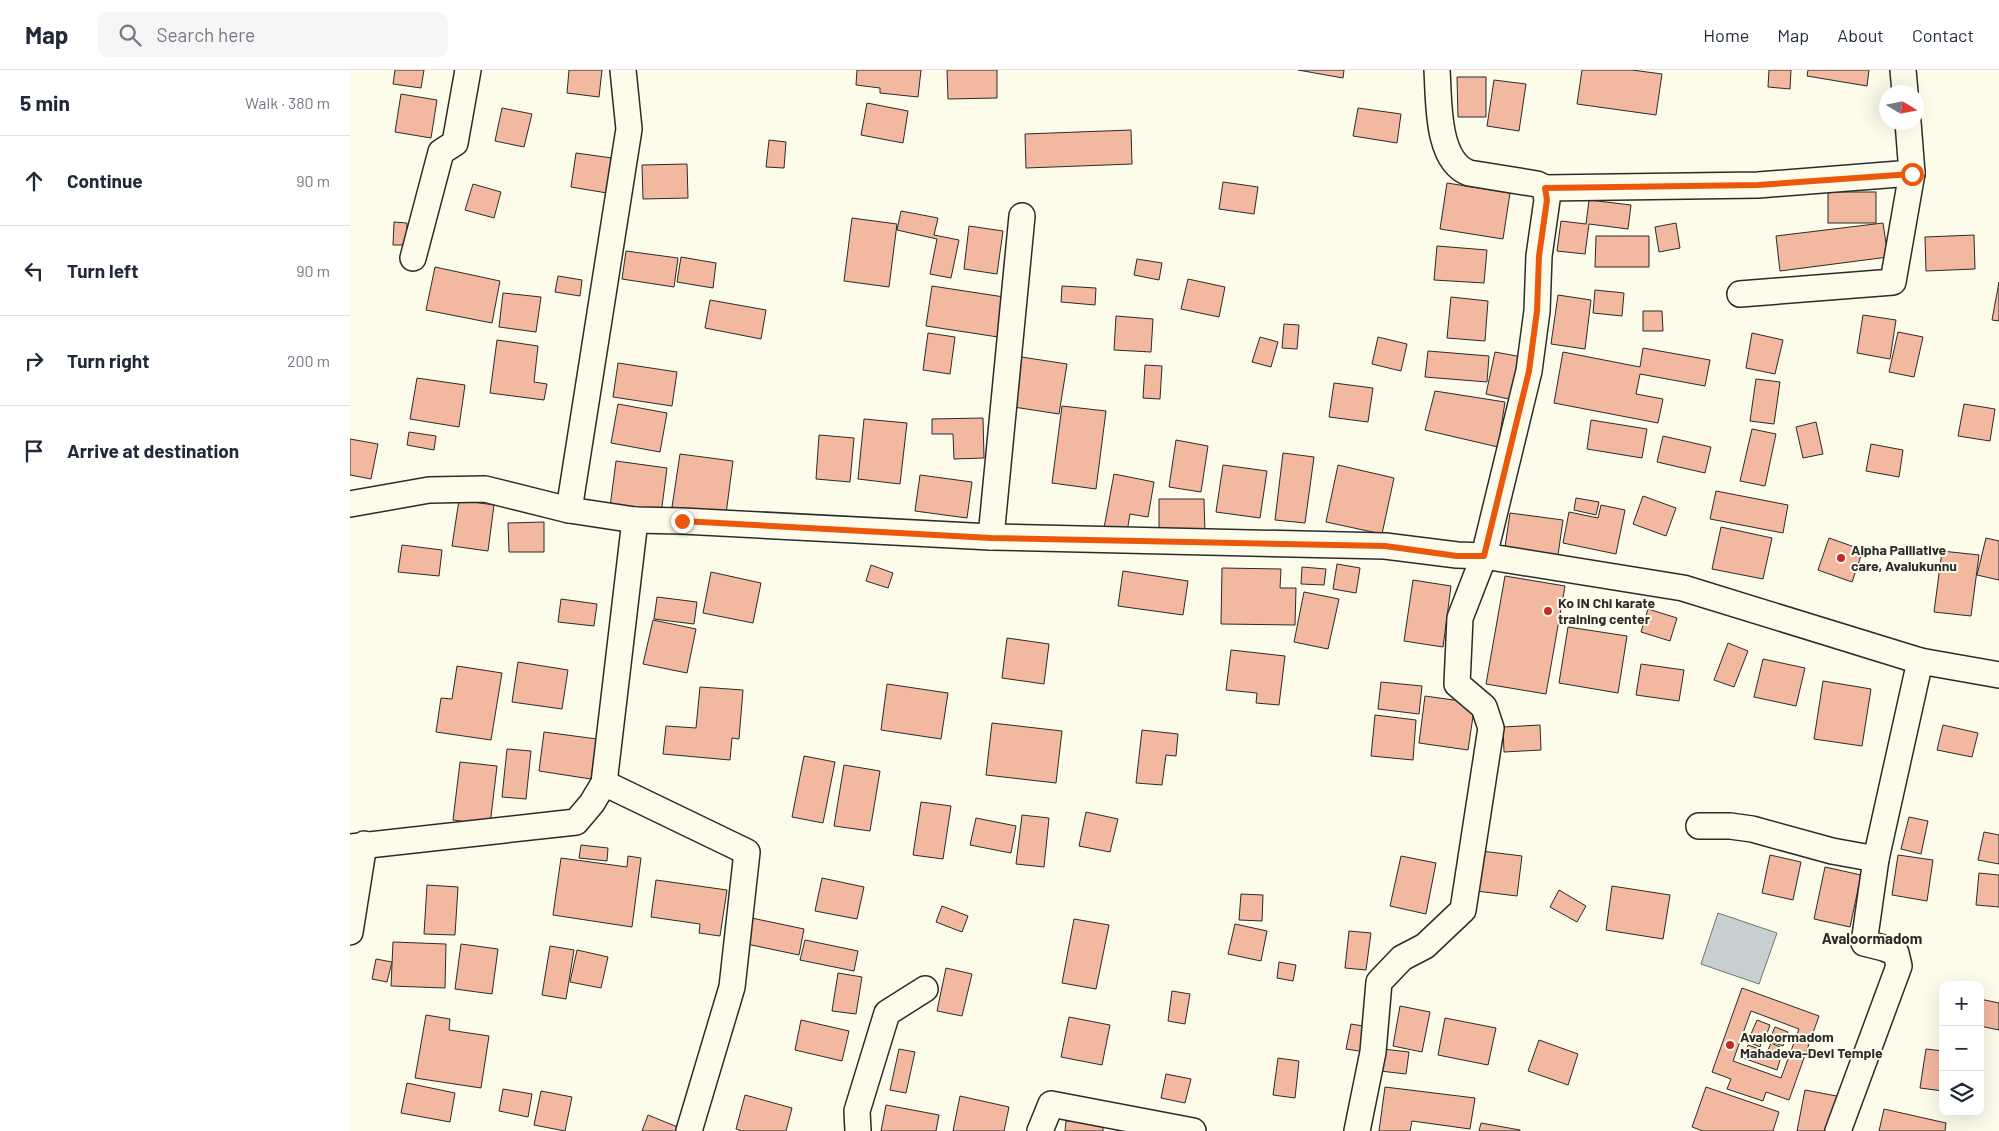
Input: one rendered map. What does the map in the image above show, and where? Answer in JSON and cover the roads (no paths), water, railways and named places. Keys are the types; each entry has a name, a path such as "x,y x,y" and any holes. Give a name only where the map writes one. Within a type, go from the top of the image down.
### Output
{"street":[{"path":"413,258 442,152 455,143 468,70"},
{"path":"569,510 628,129 623,70"},
{"path":"1437,70 1443,134 1451,159 1460,169 1469,173 1537,184 1545,188 1758,185 1912,174"},
{"path":"1903,70 1904,85"},
{"path":"1740,294 1893,282 1912,174 1909,130"},
{"path":"1357,1131 1372,1052 1379,982 1402,958 1425,946 1463,910 1491,728 1484,706 1457,684 1460,618 1484,556 1529,371 1537,311 1539,256 1547,200 1545,188"},
{"path":"991,538 1022,216"},
{"path":"350,504 429,490 485,489 569,510 635,520 991,538 1385,546 1457,556 1484,556 1683,588 1920,661 1999,675"},
{"path":"350,932 357,846 576,822 592,802 604,783 635,520"},
{"path":"1838,1131 1899,966 1896,953 1864,943 1876,859 1920,661"},
{"path":"604,783 746,852 732,987 689,1131"},
{"path":"1699,826 1730,826 1752,829 1832,851 1876,859"},
{"path":"858,1131 857,1111 887,1012 925,989"},
{"path":"1040,1131 1051,1104 1193,1131"}],"place":[{"name":"Alpha Palliative care, Avalukunnu","path":"1841,558"},
{"name":"Ko IN Chi karate training center","path":"1548,611"},
{"name":"Avaloormadom Mahadeva-Devi Temple","path":"1730,1045"}],"district":[{"name":"Avaloormadom","path":"1872,939"}]}
